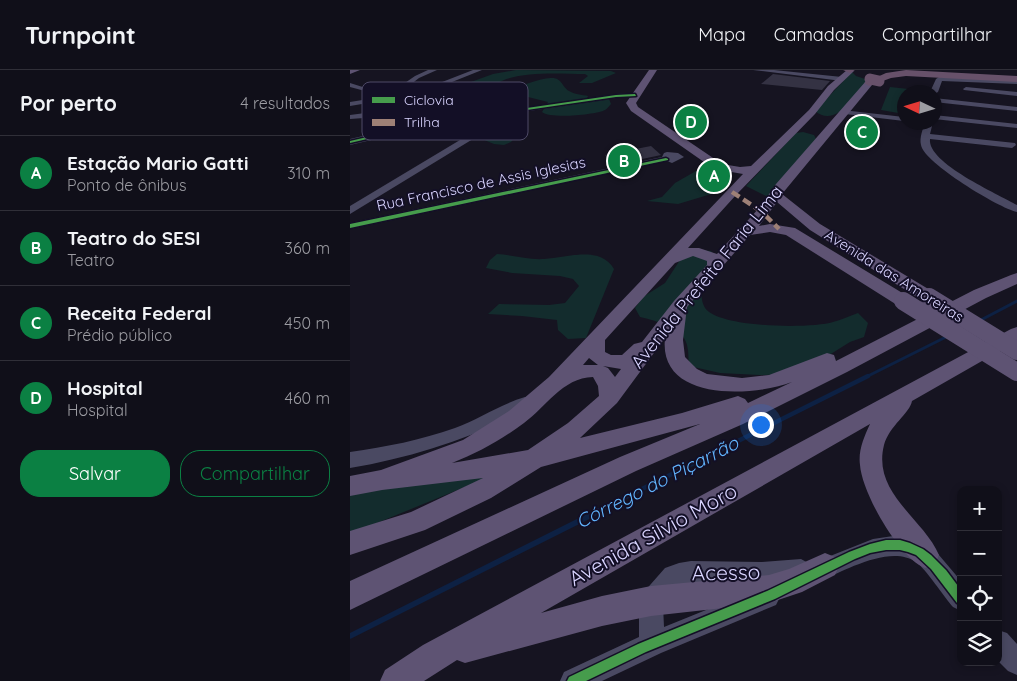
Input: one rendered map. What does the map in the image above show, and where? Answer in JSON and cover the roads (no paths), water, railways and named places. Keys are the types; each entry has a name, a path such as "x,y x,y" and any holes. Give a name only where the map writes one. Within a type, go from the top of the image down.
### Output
{"highway":[{"path":"952,70 1017,77"},
{"path":"859,75 897,82 974,73 1004,74 1017,77"},
{"path":"974,73 1017,77"}],"main road":[{"path":"350,72 356,70"},
{"path":"653,70 631,103 634,109 714,165 740,172 756,169"},
{"name":"Avenida Prefeito Faria Lima","path":"551,386 596,340 732,192 756,169 808,133 843,115 859,75"},
{"name":"Avenida Prefeito Faria Lima","path":"350,543 416,522 482,491 534,459 576,429 610,398 680,306 776,195 808,133 819,116 827,93 859,75"},
{"path":"819,116 843,115"},
{"name":"Avenida das Amoreiras","path":"776,195 815,227 1017,351"},
{"name":"Avenida das Amoreiras","path":"741,237 770,228 790,231 1017,372"},
{"path":"696,231 701,240 710,245 726,246 741,237"},
{"path":"669,259 684,253 701,251 715,259 715,267"},
{"path":"350,596 628,464 735,418 868,353 980,294 1017,278"},
{"path":"680,306 675,332 674,357 682,369 696,378 718,384 765,383 920,325"},
{"path":"596,340 598,356 610,361 622,362 631,359 650,337 663,328"},
{"name":"Avenida Silvio Moro","path":"396,681 434,656 1017,334"},
{"path":"534,459 726,409 855,356 868,353"},
{"path":"382,480 471,446 517,417 551,386 580,371 600,372 606,376 610,383 610,398"},
{"path":"912,392 879,428 871,459 873,476 879,494 898,523 925,555"},
{"name":"Avenida Prefeito Faria Lima","path":"350,486 382,480 460,472 534,459"},
{"path":"434,656 602,611 651,601 768,588 792,582 825,566"}],"street":[{"path":"409,82 434,70"},
{"path":"448,82 480,70"},
{"path":"756,70 859,75"},
{"path":"453,71 472,73"},
{"path":"939,85 947,79 1017,77"},
{"path":"942,88 1017,94"},
{"path":"528,109 621,95 634,97"},
{"path":"528,110 612,98 634,97"},
{"path":"942,101 1017,109"},
{"path":"843,115 897,119"},
{"path":"942,118 1017,126"},
{"path":"927,130 925,146 930,155 939,163 1017,209"},
{"path":"926,136 1012,145"},
{"path":"350,147 367,140"},
{"path":"350,211 467,140"},
{"name":"Rua Francisco de Assis Iglesias","path":"354,223 666,159"},
{"path":"350,460 394,454 429,445 483,424 551,386"},
{"path":"573,681 652,644 794,585 825,566 890,545 905,546 925,555 957,594"},
{"path":"651,601 652,644"},
{"path":"1002,646 1017,662"}],"waterway":[{"name":"Córrego do Piçarrão","path":"979,321 1017,301"},
{"name":"Córrego do Piçarrão","path":"598,511 948,336"},
{"name":"Córrego do Piçarrão","path":"350,636 601,510"}],"place":[{"name":"Hospital","path":"691,122"},
{"name":"Receita Federal","path":"862,132"},
{"name":"Teatro do SESI","path":"624,161"},
{"name":"Estação Mario Gatti","path":"714,176"}]}
